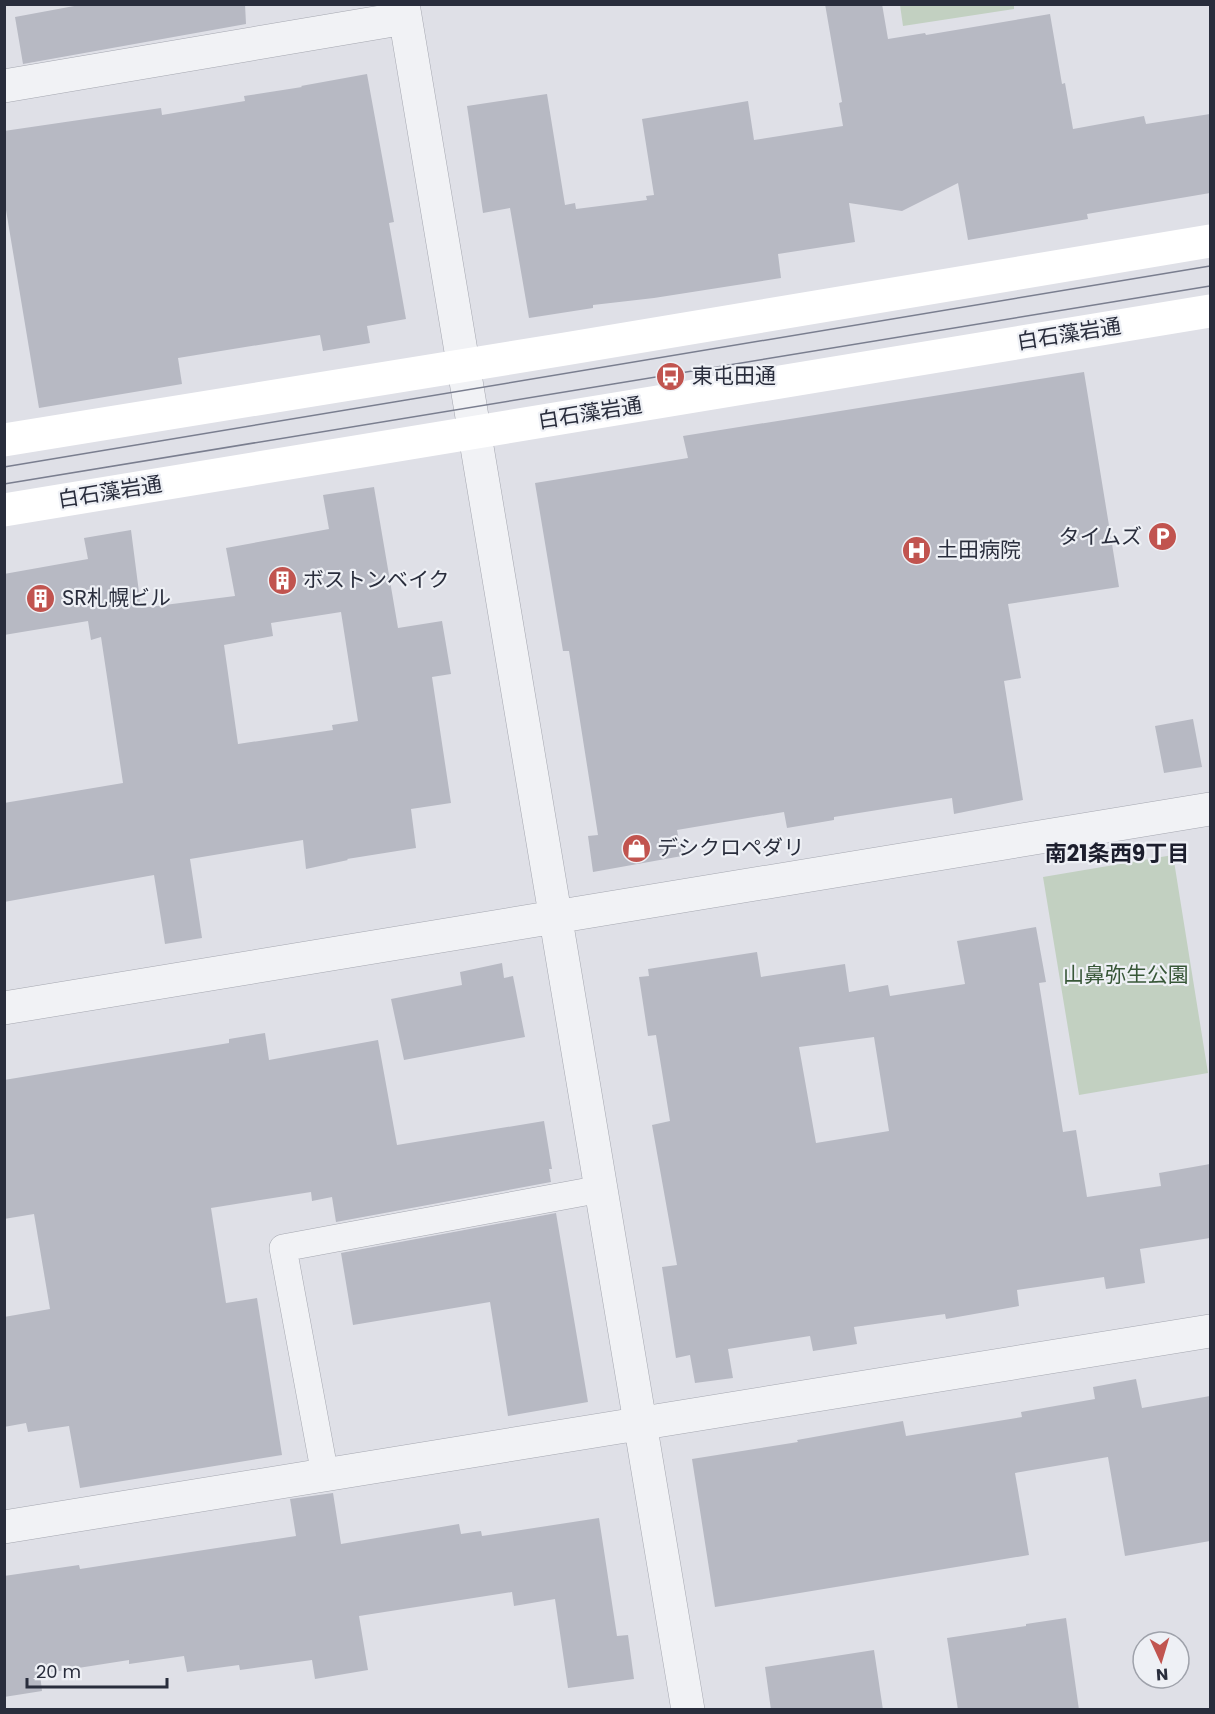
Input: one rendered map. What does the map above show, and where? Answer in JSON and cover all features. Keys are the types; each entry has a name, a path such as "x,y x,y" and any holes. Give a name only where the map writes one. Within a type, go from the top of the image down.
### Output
{"main road":[{"path":"4,440 1210,241"},
{"name":"白石藻岩通","path":"4,510 1210,311"}],"street":[{"path":"4,86 404,11 688,1710"},
{"path":"4,1008 1210,809"},
{"path":"4,1527 1210,1331"}],"lane":[{"path":"325,1475 284,1248 601,1189"}],"green space":[{"path":"900,5 1014,5 1014,9 903,26"},
{"name":"山鼻弥生公園","path":"1173,855 1208,1073 1079,1095 1043,877"}],"building":[{"path":"85,4 245,4 246,24 23,64 15,17"},
{"path":"825,4 882,4 888,39 925,33 926,35 1050,14 1062,84 1065,83 1073,129 1144,116 1146,124 1210,114 1210,193 1087,214 1088,219 968,240 958,183 902,211 849,203 855,242 778,254 781,278 593,305 593,308 529,318 510,208 483,213 467,106 547,94 565,205 575,203 576,209 647,200 646,196 654,195 642,119 748,101 754,140 843,126 839,103 842,102"},
{"path":"367,74 394,222 389,223 406,319 367,326 370,343 323,351 320,335 178,358 182,384 39,408 4,198 4,131 161,108 162,115 245,101 244,96"},
{"path":"1084,372 1119,587 1008,604 1021,678 1004,681 1023,800 954,814 952,798 834,817 834,820 787,828 784,812 677,830 682,856 593,872 588,836 598,835 569,651 563,651 535,483 688,458 683,436"},
{"path":"374,487 398,628 442,621 451,674 432,677 451,803 411,809 416,848 347,859 306,869 303,840 190,859 202,938 165,944 154,875 4,902 4,803 123,783 101,637 91,640 88,621 4,635 4,574 88,559 84,538 131,530 141,608 235,596 226,548 329,529 323,495","holes":["341,612 358,721 332,725 333,730 238,744 224,645 273,636 271,623"]},
{"path":"1193,719 1202,767 1164,773 1155,726"},
{"path":"1036,927 1046,982 1039,983 1063,1132 1076,1130 1087,1197 1161,1186 1159,1173 1210,1164 1210,1238 1140,1249 1145,1283 1106,1289 1104,1277 1017,1290 1019,1306 946,1319 945,1314 854,1327 857,1344 813,1351 810,1336 728,1349 733,1378 695,1383 690,1355 676,1358 662,1267 677,1265 652,1125 670,1121 656,1035 648,1036 639,977 649,976 648,969 757,952 761,977 845,964 849,992 888,985 890,996 965,984 957,941","holes":["874,1037 889,1131 816,1143 799,1047"]},
{"path":"502,963 504,978 513,976 525,1037 404,1060 391,999 462,985 460,972"},
{"path":"265,1033 269,1060 378,1040 397,1145 544,1121 552,1169 549,1169 551,1182 336,1222 332,1197 312,1201 311,1192 211,1208 226,1303 257,1298 282,1455 80,1488 69,1426 28,1432 26,1423 4,1427 4,1317 50,1309 34,1214 4,1219 4,1080 229,1043 229,1039"},
{"path":"556,1213 588,1402 508,1416 490,1302 353,1325 341,1253"},
{"path":"1136,1379 1142,1408 1210,1396 1210,1541 1125,1556 1108,1457 1015,1473 1029,1555 715,1607 692,1459 798,1442 797,1440 903,1421 906,1436 1022,1417 1021,1412 1095,1399 1093,1387"},
{"path":"333,1493 341,1544 459,1524 461,1534 481,1531 482,1536 599,1518 617,1636 628,1635 634,1679 568,1688 555,1599 514,1606 512,1592 359,1616 368,1670 315,1679 312,1660 240,1670 239,1665 187,1672 184,1656 129,1664 129,1660 40,1674 42,1691 4,1697 4,1576 79,1565 80,1569 296,1536 290,1499"},
{"path":"1066,1618 1079,1710 958,1710 947,1638"},
{"path":"874,1650 883,1710 771,1710 765,1667"}],"tram line":[{"path":"4,467 1210,266"},
{"path":"4,484 1210,286"}],"place":[{"name":"東屯田通","path":"671,376"},
{"name":"タイムズ","path":"1163,537"},
{"name":"土田病院","path":"916,550"},
{"name":"ボストンベイク","path":"282,580"},
{"name":"SR札幌ビル","path":"41,598"},
{"name":"デシクロペダリ","path":"636,848"}],"district":[{"name":"南21条西9丁目","path":"1117,853"}]}
